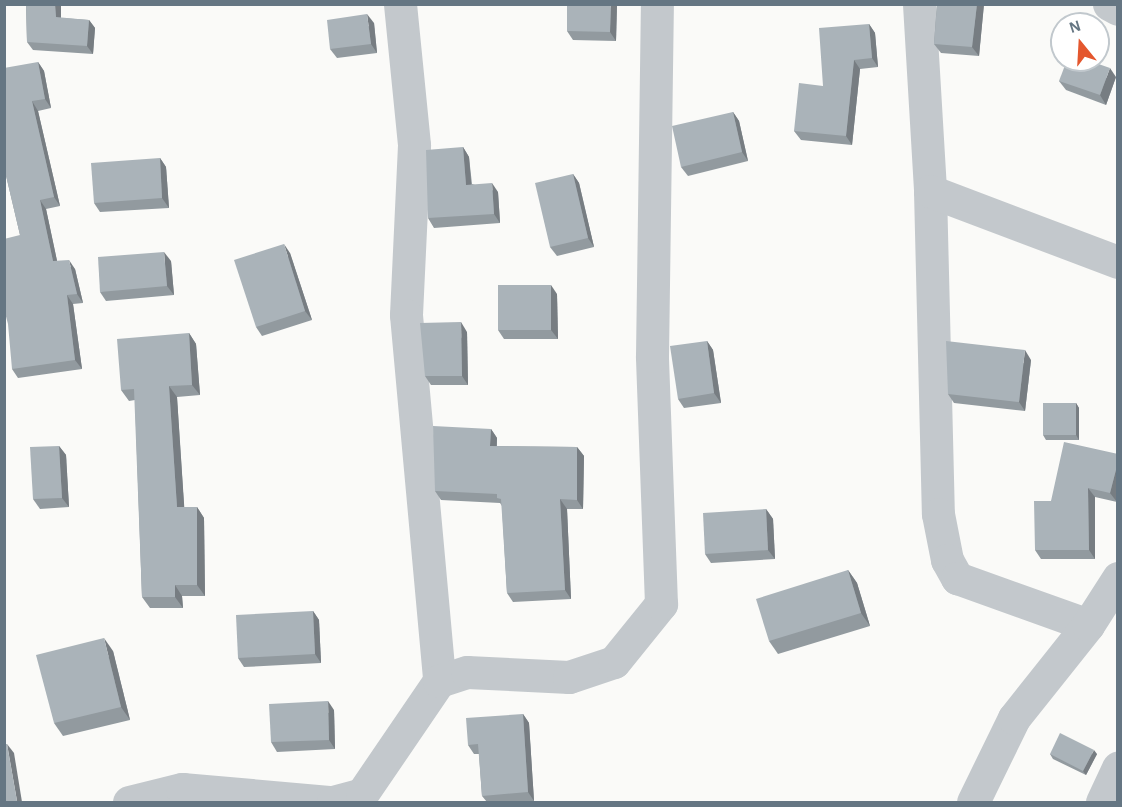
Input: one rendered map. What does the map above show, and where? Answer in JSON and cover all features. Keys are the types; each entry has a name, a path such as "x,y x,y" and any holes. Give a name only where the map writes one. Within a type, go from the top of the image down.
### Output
{"street":[{"path":"400,4 414,145 406,315 439,681"},
{"path":"129,802 182,789 332,802 362,794 439,681 467,672 569,677 614,662 661,604 652,356 657,4"},
{"path":"919,4 930,191 938,514 947,560 957,578 1088,625"},
{"path":"1109,4 1118,9"},
{"path":"930,191 1118,262"},
{"path":"973,802 1014,718 1088,625 1118,578"},
{"path":"1101,802 1118,768"}],"building":[{"path":"26,4 55,4 56,17 89,20 87,46 27,42"},
{"path":"567,4 611,4 610,32 567,31"},
{"path":"937,4 977,4 972,47 934,44"},
{"path":"367,14 371,44 330,49 327,20"},
{"path":"869,24 872,58 854,60 846,136 794,131 799,83 823,86 819,28"},
{"path":"38,62 45,99 32,101 54,197 40,200 53,261 69,260 77,294 67,295 75,360 12,369 8,324 4,309 4,239 20,235 4,167 4,68"},
{"path":"1062,72 1109,72 1100,95 1059,81"},
{"path":"733,112 742,152 681,167 672,126"},
{"path":"463,147 466,185 492,183 494,214 428,218 426,150"},
{"path":"160,158 162,198 94,203 91,163"},
{"path":"573,174 588,238 550,247 535,183"},
{"path":"284,244 305,311 256,327 234,260"},
{"path":"164,252 167,286 100,292 98,257"},
{"path":"498,285 551,285 551,330 498,330"},
{"path":"461,322 462,376 425,376 420,323"},
{"path":"189,333 192,385 169,386 177,507 197,507 197,585 175,585 175,597 142,597 134,389 121,390 117,339"},
{"path":"707,341 714,393 678,399 670,346"},
{"path":"946,341 1025,350 1019,402 948,394"},
{"path":"1043,403 1076,403 1076,435 1043,435"},
{"path":"433,426 491,429 490,446 577,447 577,500 560,499 565,590 507,593 501,499 497,498 497,494 435,491"},
{"path":"1064,442 1118,454 1110,493 1088,488 1089,550 1035,550 1034,501 1051,501"},
{"path":"59,446 62,498 33,499 30,447"},
{"path":"766,509 768,550 705,554 703,513"},
{"path":"848,570 861,613 769,641 756,599"},
{"path":"313,611 315,654 238,658 236,615"},
{"path":"104,638 121,707 54,723 36,655"},
{"path":"328,701 329,740 271,742 269,704"},
{"path":"523,714 528,792 482,796 478,744 468,745 466,718"},
{"path":"1060,733 1094,750 1083,771 1050,754"},
{"path":"4,744 7,744 17,801 4,802"}]}
